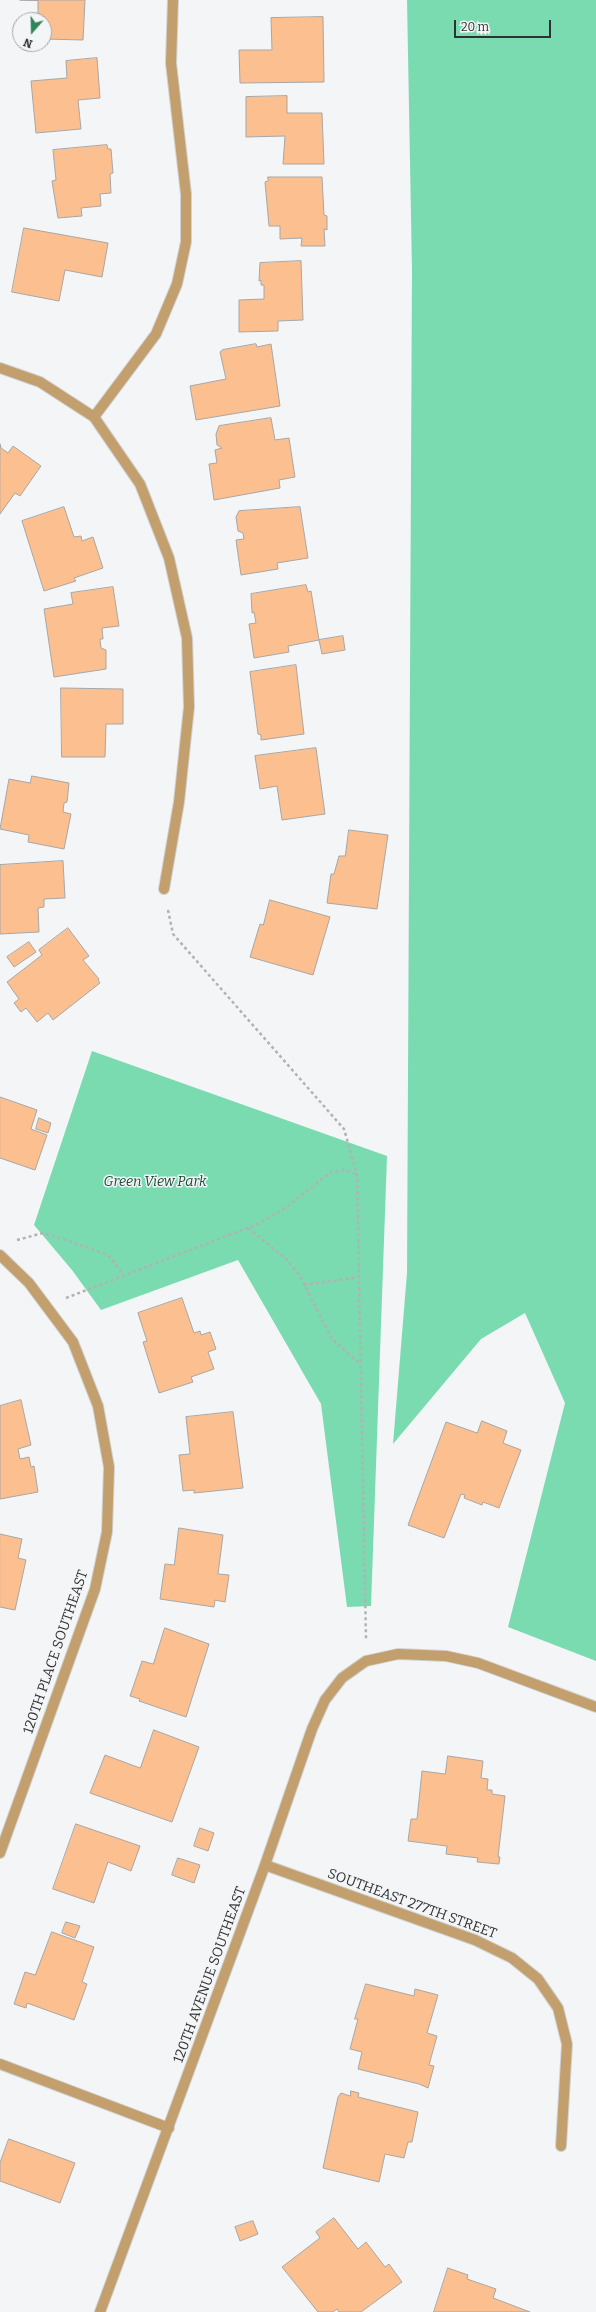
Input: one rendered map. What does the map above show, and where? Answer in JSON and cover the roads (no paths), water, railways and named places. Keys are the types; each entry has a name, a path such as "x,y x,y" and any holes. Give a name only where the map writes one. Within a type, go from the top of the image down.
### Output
{"street":[{"path":"94,417 156,334 178,284 186,242 186,194 171,63 173,0"},
{"path":"0,368 40,382 94,417 140,484 170,558 187,638 189,707 179,802 164,889"},
{"name":"120TH PLACE SOUTHEAST","path":"0,1255 29,1283 73,1342 98,1406 109,1467 107,1532 95,1589 0,1853"},
{"name":"120TH AVENUE SOUTHEAST","path":"100,2312 265,1865 312,1729 325,1700 342,1678 366,1661 398,1654 446,1656 478,1663 596,1707"},
{"name":"SOUTHEAST 277TH STREET","path":"265,1865 475,1940 512,1958 538,1979 558,2008 567,2044 560,2146"},
{"path":"0,2064 169,2128"}],"park label":[{"name":"Green View Park","path":"155,1182"}]}
